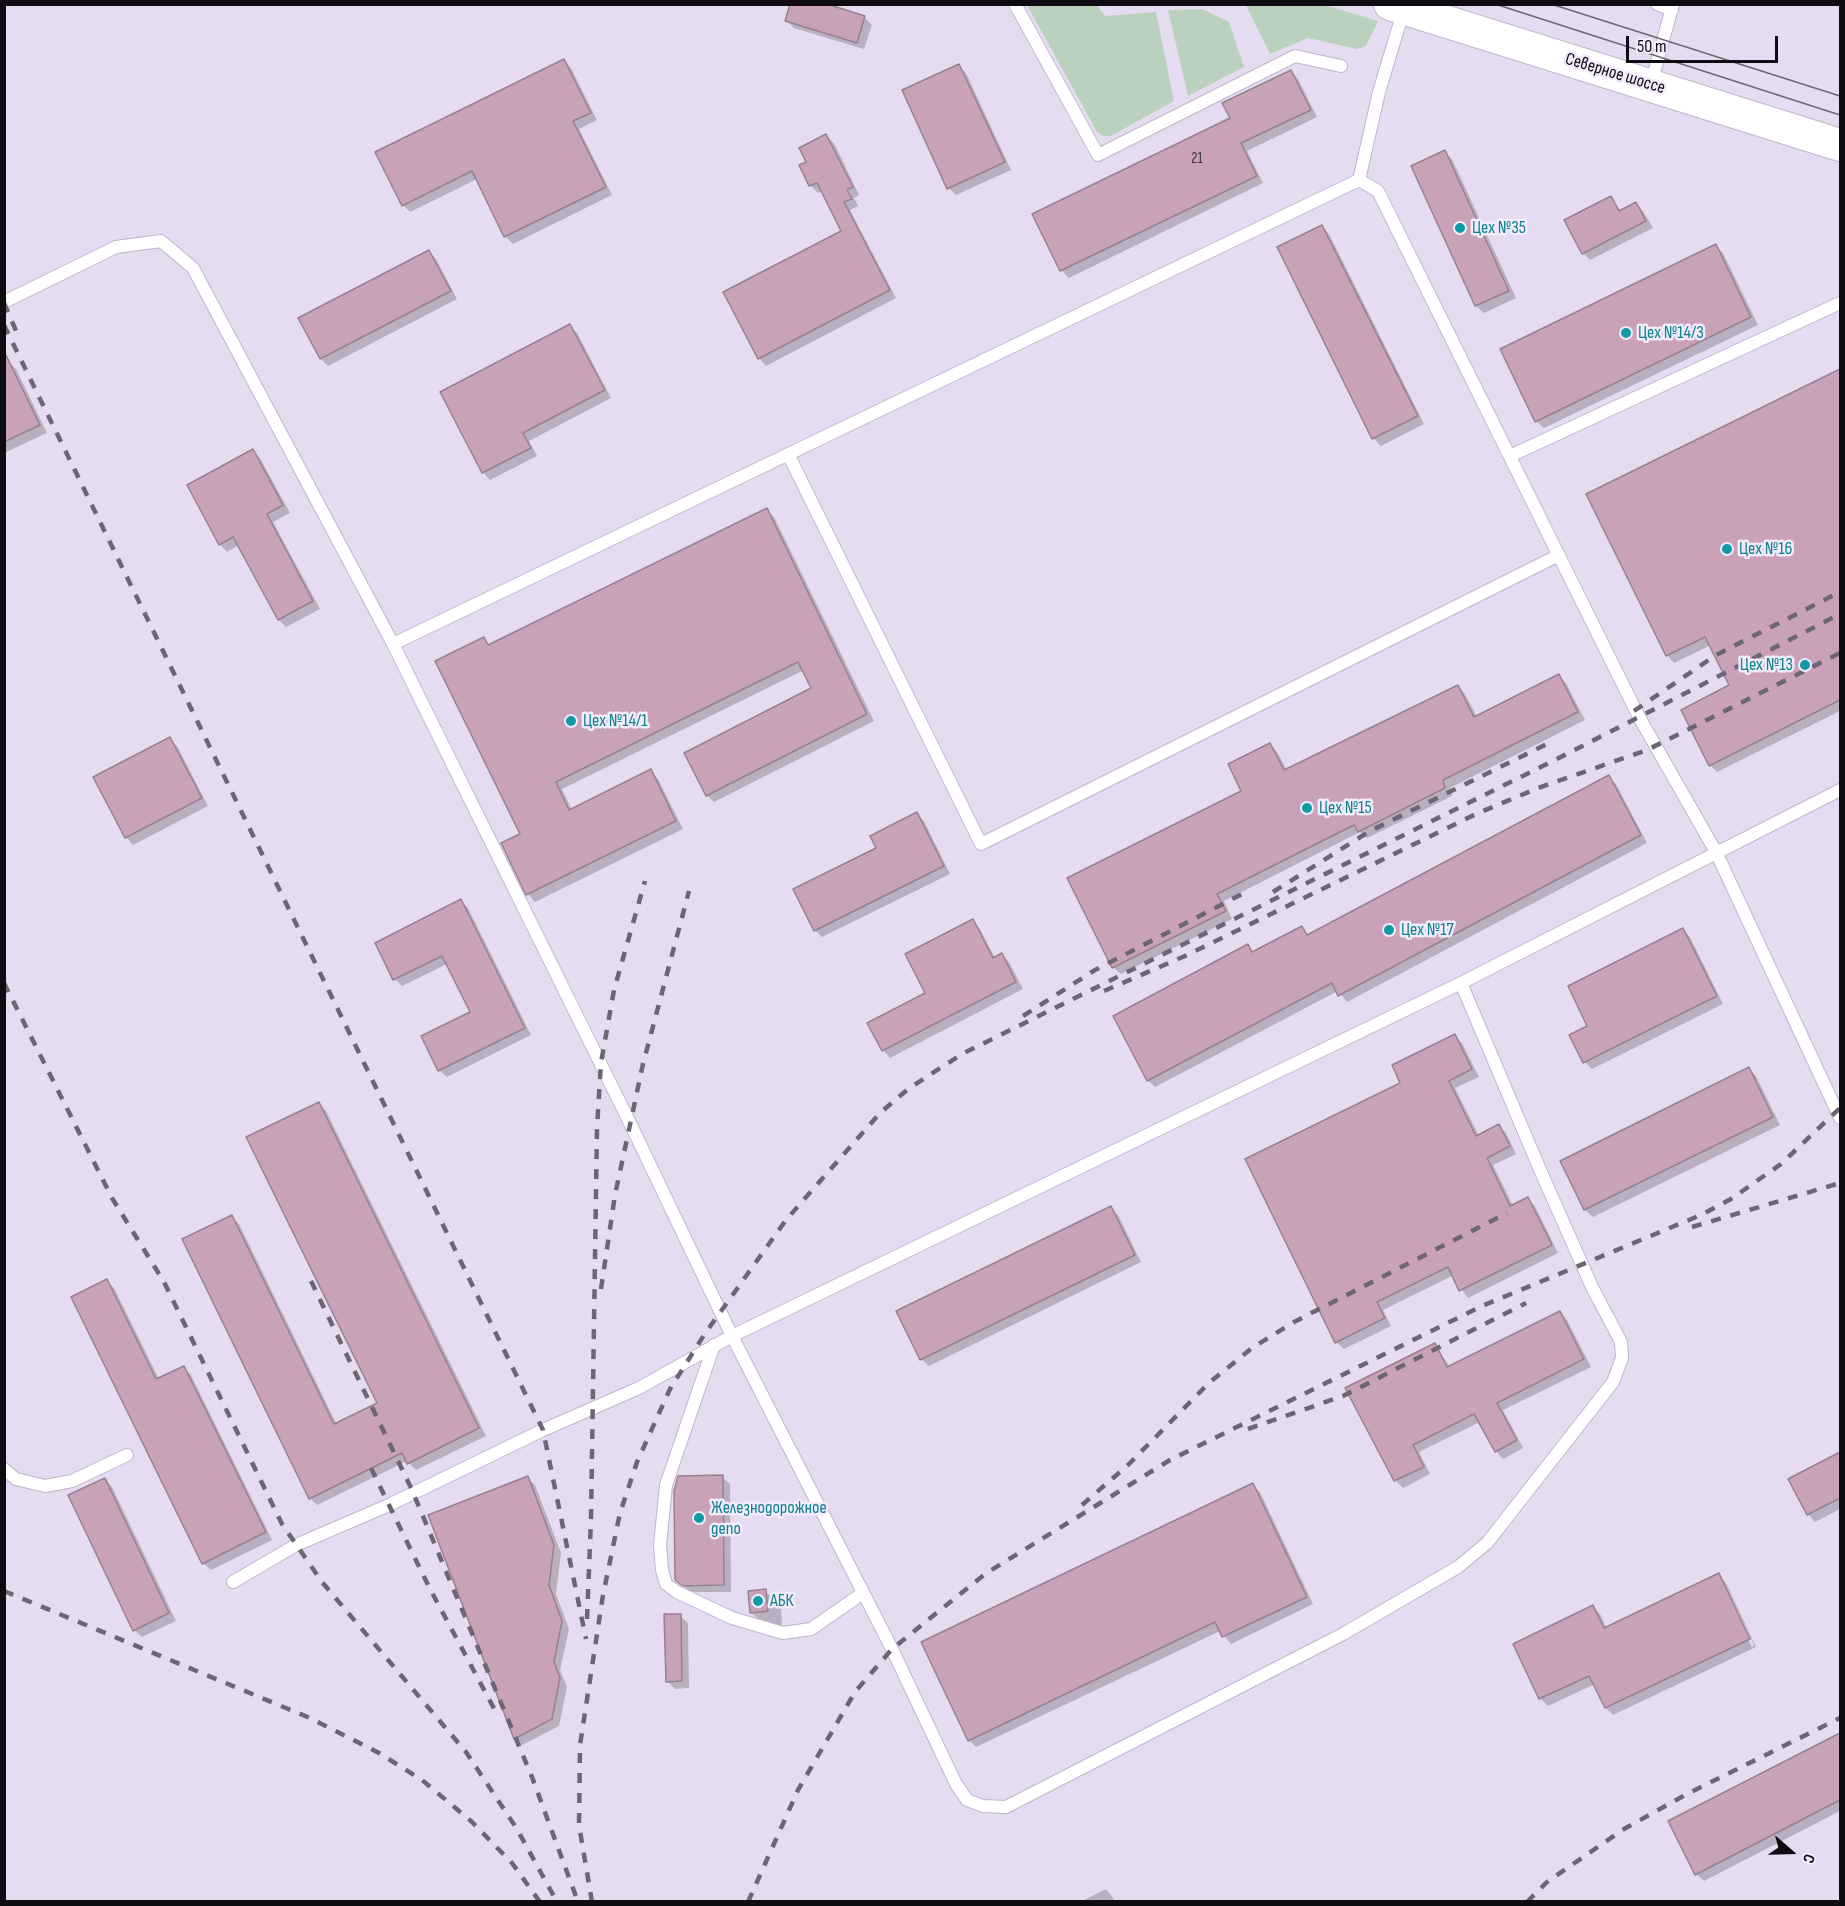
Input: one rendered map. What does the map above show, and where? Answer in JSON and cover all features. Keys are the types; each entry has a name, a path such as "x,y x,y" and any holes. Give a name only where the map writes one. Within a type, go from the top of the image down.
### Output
{"main road":[{"name":"Северное шоссе","path":"1397,7 1840,145"}],"lane":[{"path":"1015,4 1098,155 1294,56 1341,66"},
{"path":"1651,85 1673,7 1657,4"},
{"path":"1359,180 1397,7"},
{"path":"393,644 1359,180"},
{"path":"1359,180 1378,191 1512,455 1639,717 1716,852 1840,1118"},
{"path":"4,302 116,247 161,241 193,268 393,644 630,1123 732,1336 967,1800 983,1806 1006,1807 1343,1634 1458,1567 1487,1543 1613,1382 1619,1371 1623,1349 1540,1172 1461,983"},
{"path":"1512,455 1840,303"},
{"path":"788,454 981,844 1560,555"},
{"path":"233,1582 296,1545 389,1505 543,1430 639,1388 732,1336 1461,983 1840,790"},
{"path":"714,1345 666,1485 660,1545 666,1584 677,1592 732,1618 783,1633 811,1629 863,1593"},
{"path":"4,1469 16,1479 45,1486 72,1480 127,1455"}],"green space":[{"path":"1027,5 1097,5 1105,16 1156,12 1174,101 1111,136 1103,136 1097,132"},
{"path":"1246,5 1325,5 1378,21 1366,46 1357,49 1308,38 1270,54"},
{"path":"1202,9 1229,22 1244,67 1188,96 1168,10"}],"building":[{"path":"790,4 827,4 865,16 857,43 785,21"},
{"path":"564,59 591,113 573,121 606,187 504,237 472,171 402,206 375,152"},
{"path":"959,64 1005,162 947,189 902,90"},
{"path":"1291,70 1311,110 1241,143 1257,176 1060,271 1032,214 1230,118 1222,103"},
{"path":"826,134 853,187 847,190 852,199 844,202 890,290 758,359 723,292 841,231 817,183 809,186 799,165 806,162 799,148"},
{"name":"Цех №35","path":"1445,150 1509,291 1475,306 1411,166"},
{"path":"1611,196 1619,211 1636,202 1646,221 1582,254 1564,220"},
{"path":"1322,225 1418,416 1372,439 1277,247"},
{"name":"Цех №14/3","path":"1716,244 1751,317 1535,422 1500,349"},
{"path":"429,250 451,291 320,359 298,318"},
{"path":"570,324 605,390 523,433 531,448 482,473 440,392"},
{"path":"4,351 40,425 4,442"},
{"name":"Цех №16","path":"1840,369 1840,700 1709,766 1681,710 1729,685 1705,637 1666,656 1586,494"},
{"path":"253,449 283,505 267,514 313,601 278,620 233,537 219,545 187,485"},
{"name":"Цех №14/1","path":"767,508 867,714 706,796 684,753 811,688 798,662 556,782 569,810 651,769 676,821 526,895 501,843 520,834 435,661 484,637 488,645"},
{"name":"Цех №15","path":"1559,674 1578,712 1443,780 1445,788 1358,832 1354,825 1217,894 1226,911 1112,968 1067,878 1241,791 1228,764 1270,743 1284,770 1458,685 1474,717"},
{"path":"170,737 202,798 125,838 93,777"},
{"name":"Цех №17","path":"1609,775 1641,835 1338,996 1332,983 1147,1081 1113,1016 1248,944 1252,952 1302,926 1307,935"},
{"path":"917,812 944,866 814,931 793,889 876,848 870,836"},
{"path":"461,899 525,1028 438,1071 421,1036 470,1012 442,956 393,980 375,943"},
{"path":"973,919 993,958 1002,953 1016,982 882,1051 867,1023 925,993 905,954"},
{"path":"1683,928 1717,996 1583,1063 1569,1035 1587,1026 1568,986"},
{"path":"1455,1034 1472,1069 1449,1081 1476,1136 1499,1124 1510,1146 1487,1158 1510,1206 1528,1197 1552,1245 1459,1291 1448,1267 1377,1302 1385,1318 1335,1343 1245,1159 1400,1083 1392,1065"},
{"path":"1749,1067 1773,1117 1584,1210 1560,1161"},
{"path":"319,1102 479,1428 407,1464 402,1453 309,1499 182,1239 232,1215 334,1424 377,1403 246,1137"},
{"path":"1111,1206 1135,1255 920,1360 896,1311"},
{"path":"107,1279 156,1379 184,1366 266,1532 202,1564 71,1297"},
{"path":"1560,1311 1584,1359 1497,1403 1517,1440 1495,1452 1474,1414 1413,1445 1424,1467 1394,1481 1345,1388 1435,1343 1447,1367"},
{"path":"1840,1452 1840,1498 1807,1515 1788,1479"},
{"name":"Железнодорожное депо","path":"723,1475 724,1585 683,1586 675,1580 674,1491 678,1476"},
{"path":"528,1476 554,1545 549,1585 562,1621 554,1662 560,1678 552,1719 514,1739 428,1515"},
{"path":"105,1478 169,1613 133,1631 68,1495"},
{"path":"1253,1483 1307,1597 1222,1637 1215,1622 968,1741 921,1642"},
{"path":"1719,1573 1750,1639 1605,1708 1589,1676 1539,1699 1513,1644 1593,1605 1604,1628"},
{"name":"АБК","path":"766,1589 768,1611 750,1613 748,1591"},
{"path":"664,1614 681,1614 682,1681 666,1682"},
{"path":"1840,1733 1840,1800 1695,1875 1668,1821"}],"tram line":[{"path":"1495,4 1840,115"},
{"path":"1551,4 1840,96"}],"railway":[{"path":"4,303 17,333"},
{"path":"4,325 543,1430 586,1639"},
{"path":"1634,711 1716,655 1840,592"},
{"path":"592,1902 579,1825 580,1745 603,1595 620,1513 637,1462 670,1389 704,1335 786,1220 880,1113 908,1089 962,1054 1555,760 1840,614"},
{"path":"1104,991 1185,956 1476,814 1538,788 1647,750 1840,653"},
{"path":"1273,892 1370,831 1549,743"},
{"path":"587,1619 591,1519 597,1128 601,1063 614,990 645,881"},
{"path":"601,1289 615,1195 643,1064 689,891"},
{"path":"1023,1016 1095,970 1244,893"},
{"path":"4,983 112,1198 164,1282 282,1524 322,1582 466,1752 517,1829 557,1902"},
{"path":"748,1902 798,1790 855,1692 892,1649 985,1574 1170,1460 1482,1306 1701,1215 1731,1199 1781,1164 1840,1108"},
{"path":"1692,1227 1840,1183"},
{"path":"1082,1505 1128,1465 1209,1383 1252,1348 1294,1322 1507,1213"},
{"path":"311,1281 412,1490 532,1777 578,1902"},
{"path":"1248,1429 1343,1396 1526,1303"},
{"path":"371,1468 429,1587 497,1714"},
{"path":"4,1591 310,1718 379,1753 422,1780 471,1821 512,1863 540,1902"},
{"path":"1527,1902 1547,1882 1624,1829 1687,1794 1840,1718"}],"place":[{"name":"Цех №35","path":"1460,228"},
{"name":"Цех №14/3","path":"1626,333"},
{"name":"Цех №16","path":"1727,549"},
{"name":"Цех №13","path":"1805,665"},
{"name":"Цех №14/1","path":"571,721"},
{"name":"Цех №15","path":"1307,808"},
{"name":"Цех №17","path":"1389,930"},
{"name":"Железнодорожное депо","path":"699,1518"},
{"name":"АБК","path":"758,1601"}]}
